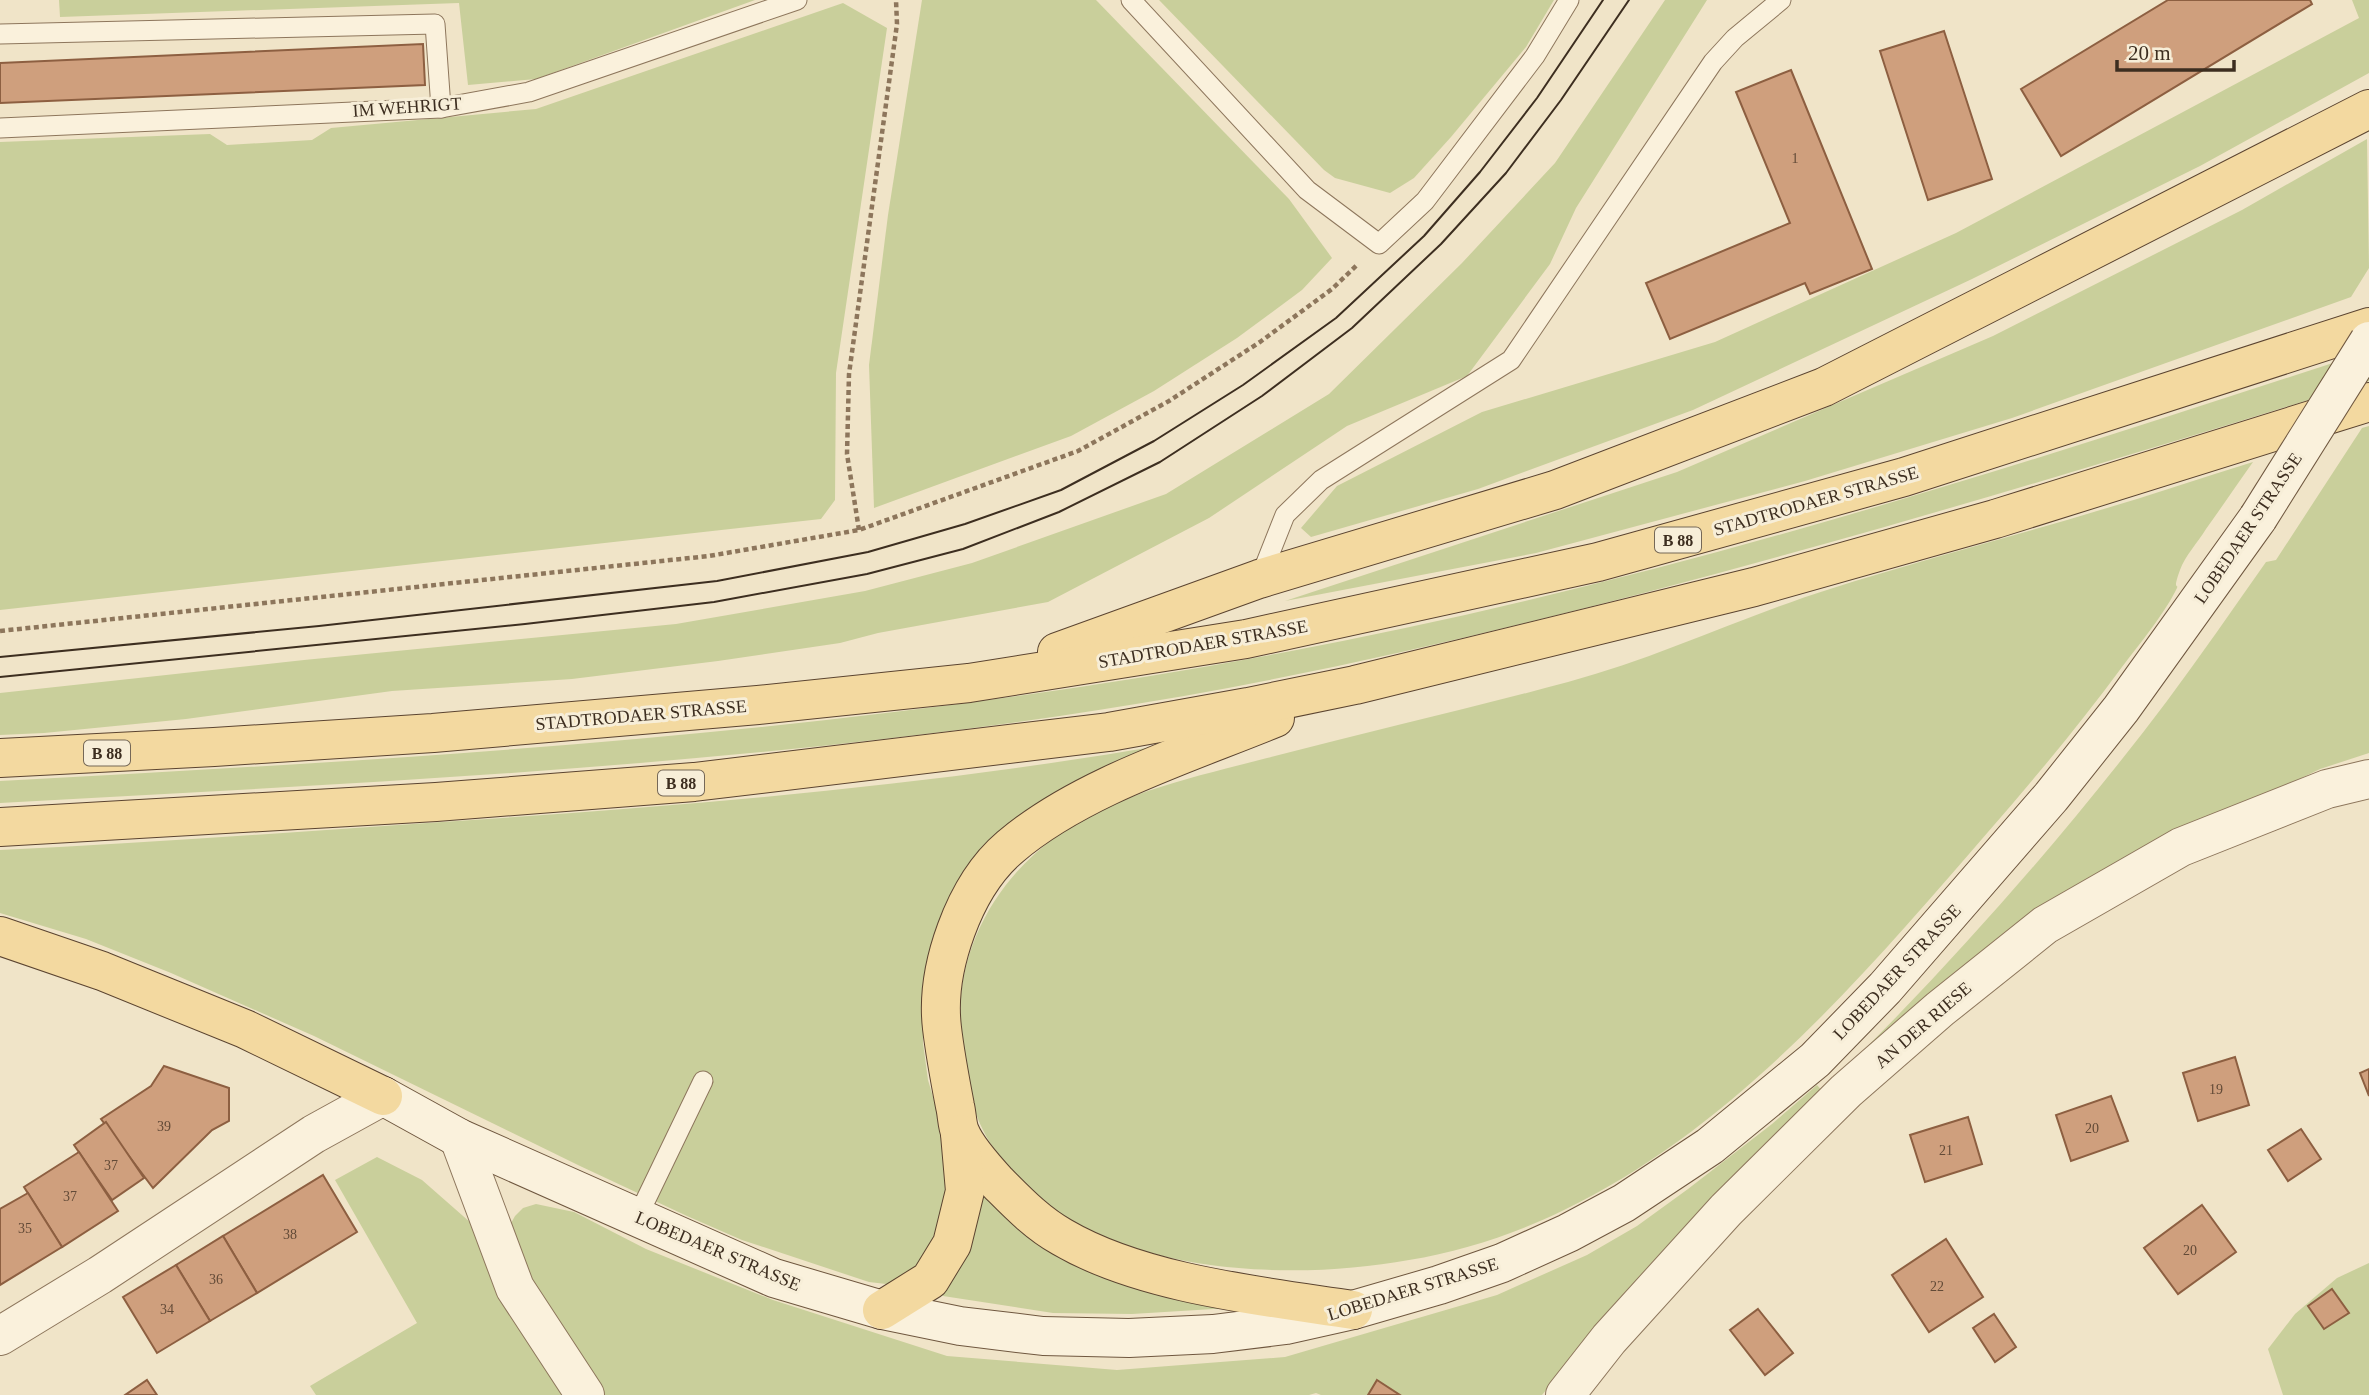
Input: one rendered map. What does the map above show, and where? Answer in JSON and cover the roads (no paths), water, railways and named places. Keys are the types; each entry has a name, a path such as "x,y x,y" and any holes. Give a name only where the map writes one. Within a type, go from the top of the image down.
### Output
{"main road":[{"path":"969,683 1259,579 1555,489 1824,387 2369,109"},
{"name":"STADTRODAER STRASSE","path":"0,758 433,733 758,705 969,683 1246,639 1598,562 1904,477 2369,327"},
{"name":"LOBEDAER STRASSE","path":"383,1096 459,1138 774,1278 882,1310 960,1326 1043,1336 1129,1338 1213,1335 1286,1325 1353,1310 1502,1263 1568,1233 1612,1209 1710,1146 1815,1060 1885,988 2051,797 2121,709 2258,518 2369,341"},
{"name":"B 88","path":"0,827 436,802 694,782 1109,732 1355,685 1767,583 1996,519 2369,402"},
{"path":"882,1310 930,1280 952,1244 965,1191 960,1133 939,1005 952,940 978,882 1008,848 1045,819 1115,783 1355,685"},
{"name":"AN DER RIESE","path":"1565,1395 1609,1339 1726,1209 1846,1091 1940,1009 2045,925 2181,847 2327,789 2369,779"},
{"path":"0,936 102,971 245,1029 383,1096"},
{"path":"0,1336 100,1275 314,1134 383,1096"},
{"path":"960,1133 989,1173 1026,1212 1062,1238 1156,1275 1353,1310"},
{"path":"459,1138 516,1288 585,1395"}],"lane":[{"name":"IM WEHRIGT","path":"0,128 441,108 529,92 797,0"},
{"path":"1131,0 1307,190 1379,244 1425,201 1535,56 1569,0"},
{"path":"1259,579 1285,515 1321,481 1511,360 1713,62 1735,37 1782,0"},
{"path":"0,34 435,24 441,108"},
{"path":"637,1218 703,1081"}],"tram line":[{"path":"0,657 319,626 717,581 868,552 965,524 1061,490 1154,441 1243,385 1336,318 1424,236 1480,172 1537,98 1603,0"},
{"path":"0,677 525,624 714,602 867,574 963,549 1059,512 1160,462 1262,396 1352,328 1441,244 1506,173 1561,100 1629,0"}]}
